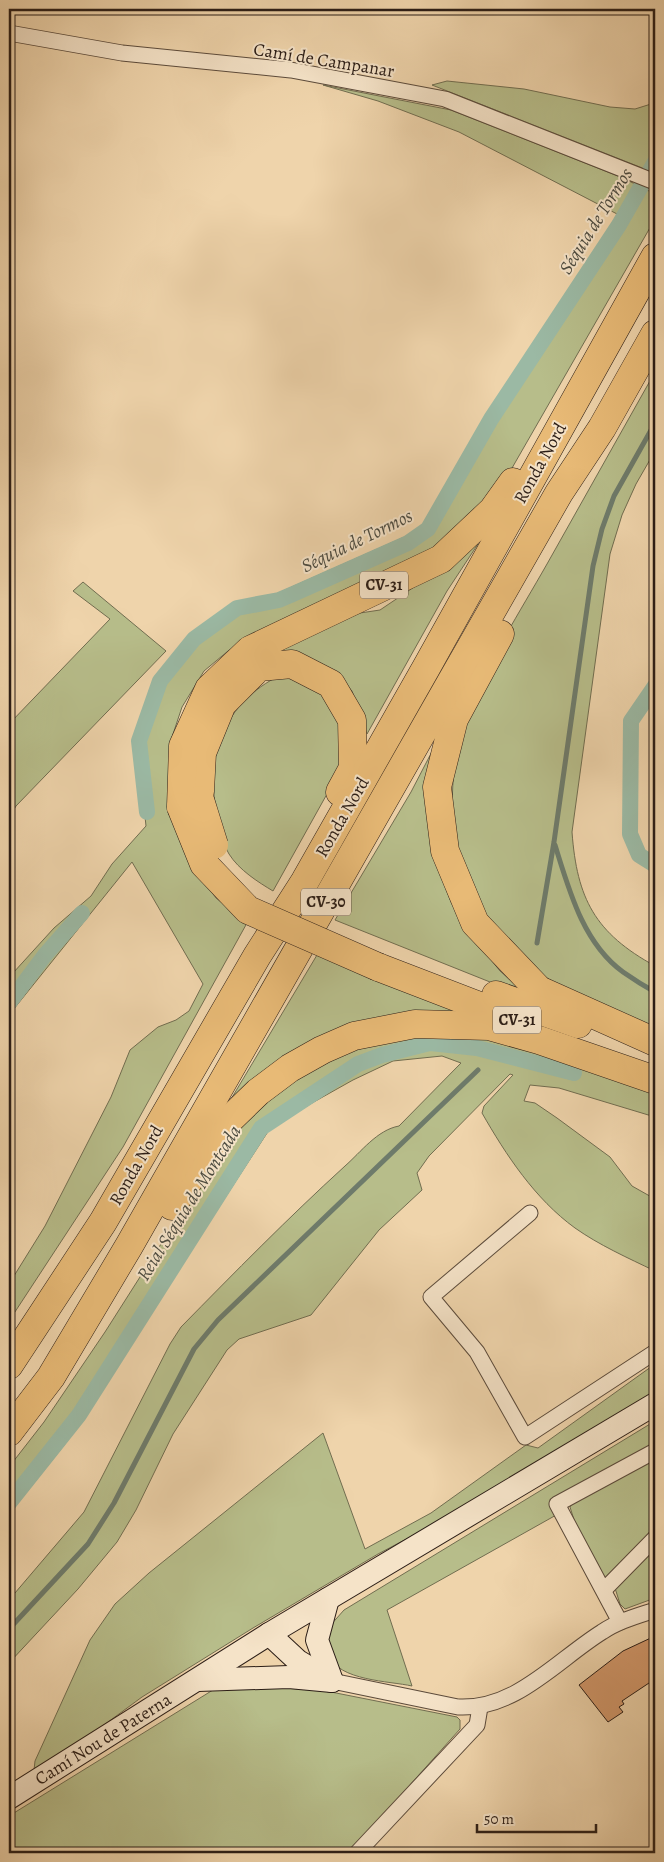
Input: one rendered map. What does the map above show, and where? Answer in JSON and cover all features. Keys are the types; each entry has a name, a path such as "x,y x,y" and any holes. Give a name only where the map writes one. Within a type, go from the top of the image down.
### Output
{"highway":[{"name":"Ronda Nord","path":"9,1365 103,1222 257,956 305,881 655,257"},
{"name":"Ronda Nord","path":"9,1432 51,1377 129,1246 559,493 602,428 655,334"},
{"name":"CV-31","path":"191,803 183,746 209,689 250,650 440,559 493,510 603,349"},
{"path":"602,428 572,500 454,719 438,787 445,851 475,923 539,990 655,1042"},
{"path":"257,956 294,874 353,768 352,720 331,684 292,664 259,667 222,704 202,753 191,803 217,853 258,897 379,959 655,1050"},
{"name":"CV-31","path":"379,959 655,1076"},
{"path":"51,1377 140,1254 226,1123 258,1092 290,1068 322,1050 354,1036 415,1024 489,1026 538,1040 655,1080"}],"street":[{"name":"Camí de Campanar","path":"9,33 122,53 290,70 446,99 655,182"},
{"path":"530,1214 431,1297 477,1352 525,1438 655,1352"},
{"name":"Camí Nou de Paterna","path":"9,1798 328,1598 655,1404"},
{"path":"620,1622 557,1504 655,1451"},
{"path":"604,1590 655,1538"},
{"path":"328,1598 317,1640 332,1681"},
{"path":"197,1680 288,1677 332,1681 458,1707 480,1707 492,1704 516,1693 588,1641 620,1622 655,1610"},
{"path":"269,1634 298,1661 332,1681"},
{"path":"269,1634 288,1677"},
{"path":"357,1853 477,1725 480,1707"}],"green space":[{"path":"447,81 524,89 610,107 635,109 651,104 655,100 655,173 432,85"},
{"path":"323,85 451,110 623,178 655,194 655,219 508,475 484,507 441,544 257,633 228,651 204,671 182,707 171,740 170,782 202,879 216,898 247,923 123,1147 9,1321 9,1284 45,1226 111,1097 130,1050 158,1027 176,1020 189,1011 203,984 132,862 13,1010 9,1024 9,979 13,973 54,928 91,896 112,864 146,826 137,741 158,680 188,643 211,619 235,603 276,594 418,531 427,523 503,391 619,215 459,132 378,101"},
{"path":"655,372 655,451 636,484 622,515 610,554 572,832 579,877 593,912 617,941 634,954 655,966 655,1029 586,999 553,982 523,960 494,930 474,895 464,869 454,826 453,786 459,747 470,709 486,672"},
{"path":"478,544 447,591 367,734 352,691 343,681 272,656 283,645 360,613 380,610"},
{"path":"83,582 166,651 16,806 9,818 9,724 110,619 73,591"},
{"path":"275,678 298,679 324,692 341,728 342,767 273,891 243,870 233,860 227,850 222,837 214,797 213,776 221,738 230,720 241,704 256,690"},
{"path":"438,740 439,870 451,902 464,926 500,971 517,986 550,1006 335,920 411,792"},
{"path":"317,955 505,1023 377,1019 212,1131"},
{"path":"418,1036 469,1037 499,1041 597,1071 655,1093 655,1117 559,1088 530,1085 524,1101 535,1103 610,1157 632,1186 655,1199 655,1271 604,1246 575,1228 547,1204 522,1175 482,1113 484,1106 513,1075 510,1074 429,1156 417,1173 422,1190 379,1230 311,1315 239,1339 227,1350 173,1434 136,1510 117,1542 78,1589 9,1663 9,1600 84,1512 170,1344 181,1327 282,1225 363,1148 384,1132 399,1126 461,1063 442,1056 393,1061 353,1080 269,1130 65,1444 9,1514 9,1467 44,1422 105,1332 224,1145 281,1087 350,1051"},
{"path":"655,1364 655,1391 465,1508 378,1554 253,1628 142,1697 104,1725 34,1770 35,1761 90,1640 115,1604 149,1573 323,1433 365,1549 431,1513 526,1445 538,1448"},
{"path":"655,1421 655,1445 595,1477 558,1514 387,1610 412,1686 353,1675 334,1664 328,1652 328,1628 344,1610"},
{"path":"655,1456 655,1533 606,1580 575,1523 570,1507 573,1502"},
{"path":"655,1544 655,1598 625,1609 620,1604 615,1588"},
{"path":"221,1685 321,1690 457,1717 460,1720 460,1729 347,1853 11,1853 9,1849 9,1816"}],"building":[{"path":"655,1636 655,1679 622,1701 624,1704 619,1707 623,1712 608,1722 579,1685 623,1651"}],"waterway":[{"name":"Séquia de Tormos","path":"147,812 139,741 160,681 194,639 237,608 279,600 408,543 428,529 491,419 619,225 655,162"},
{"path":"537,943 554,842 593,566 602,529 614,496 655,423"},
{"name":"Reial Séquia de Montcada","path":"655,686 631,721 630,834 639,855 655,865"},
{"path":"555,845 579,914 597,946 623,972 655,992"},
{"name":"Séquia de Tormos","path":"9,1003 45,955 82,913"},
{"name":"Reial Séquia de Montcada","path":"9,1503 79,1415 261,1128 358,1064 382,1055 430,1043 477,1048 574,1073"},
{"path":"9,1629 88,1544 114,1503 194,1349 218,1320 478,1070"}]}
